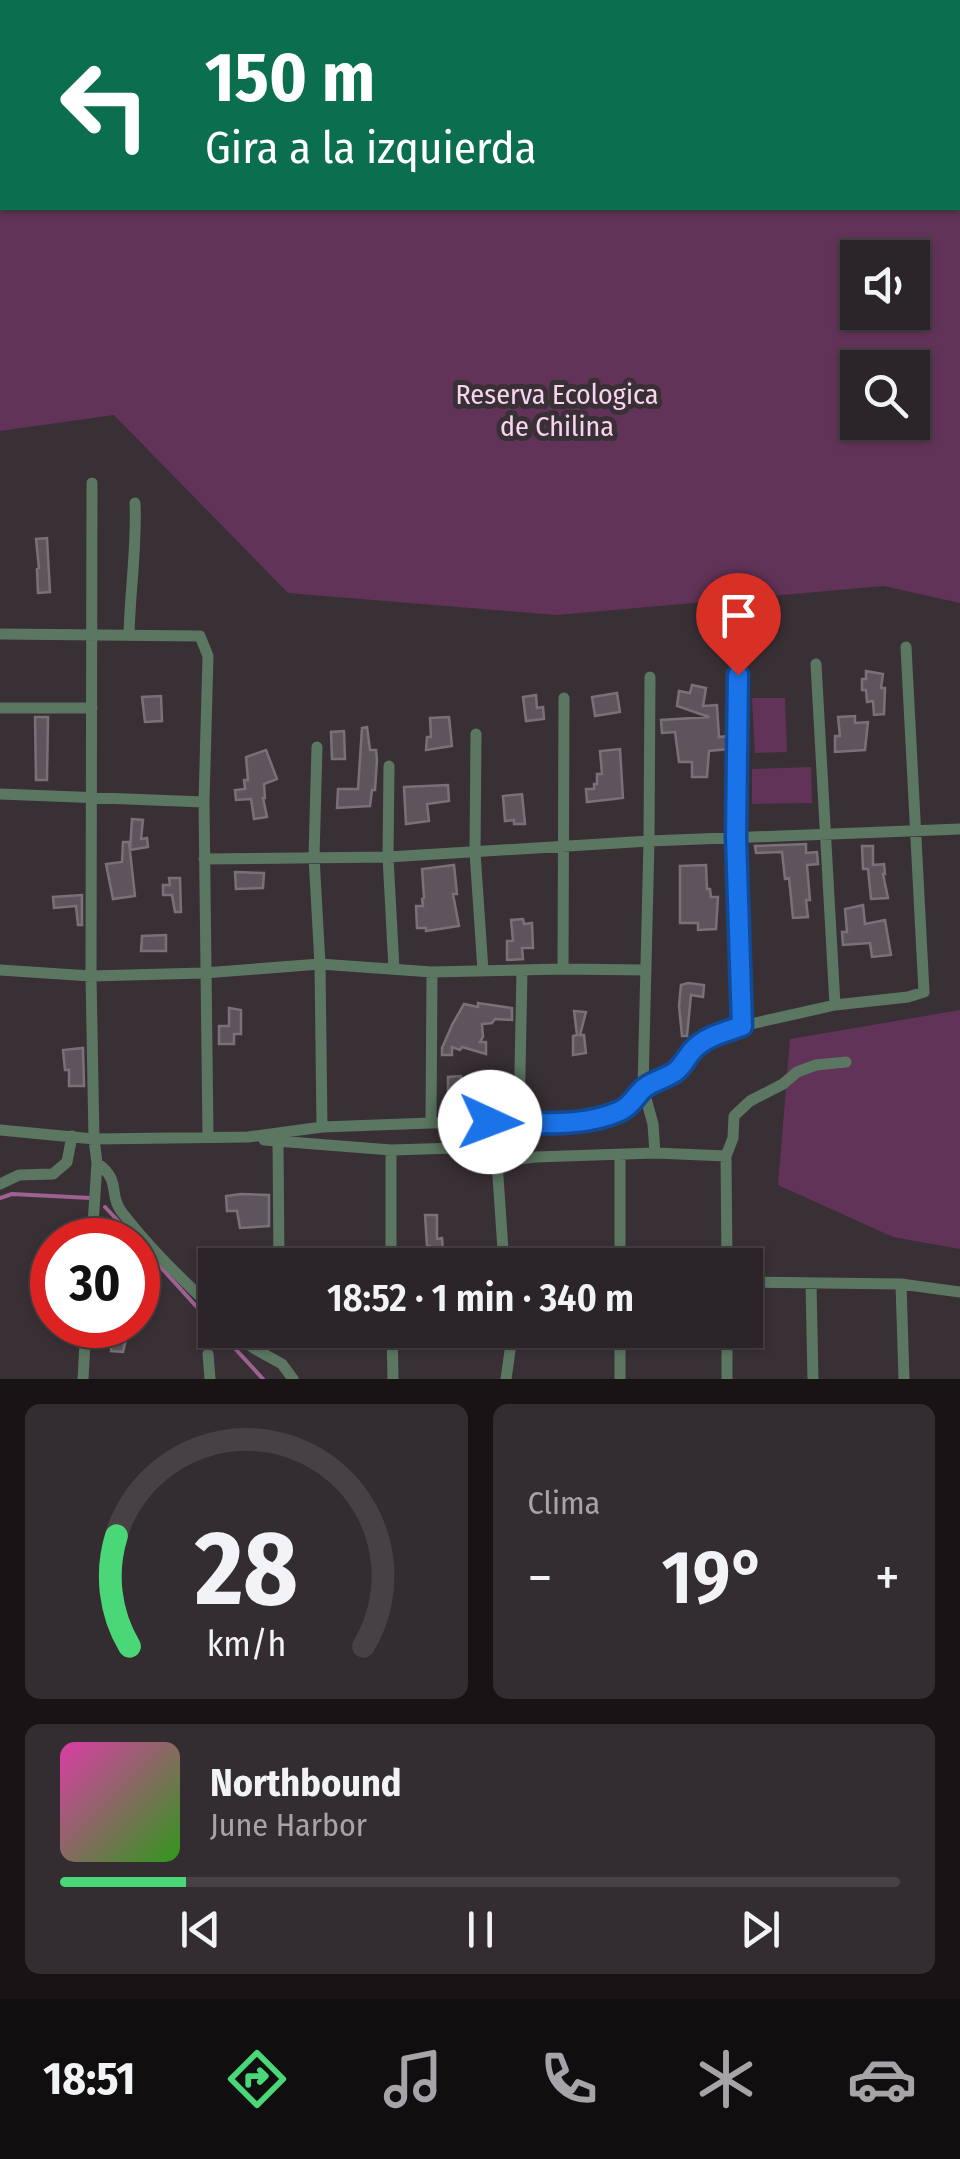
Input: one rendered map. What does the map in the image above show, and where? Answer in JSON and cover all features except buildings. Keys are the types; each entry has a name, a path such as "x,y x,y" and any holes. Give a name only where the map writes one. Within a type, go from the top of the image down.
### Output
{"street":[{"path":"92,483 92,976 94,1139 98,1163 94,1218"},
{"path":"129,635 136,538 134,503"},
{"path":"0,634 200,636 208,656 204,802 208,1137"},
{"path":"248,1138 322,1127 431,1122 537,1125 587,1119 630,1105 643,1088 660,1082 684,1065 686,1057 705,1040 742,1026 835,1004 908,998 924,992 906,647"},
{"path":"816,664 835,1004"},
{"path":"738,675 736,837 742,1026"},
{"path":"650,677 643,1088 653,1124 655,1153"},
{"path":"563,969 564,698"},
{"path":"0,708 92,708"},
{"path":"476,734 475,852 483,971"},
{"path":"318,747 314,858 322,1127"},
{"path":"389,766 388,856 394,969"},
{"path":"0,794 204,802"},
{"path":"204,859 388,856 649,840 960,829"},
{"path":"0,970 92,976 320,964 432,972 646,970"},
{"path":"0,1130 94,1139 248,1138 391,1150 490,1147 520,1122 522,970"},
{"path":"431,1122 432,972"},
{"path":"727,1248 726,1156 734,1138 734,1116 796,1072 846,1062"},
{"path":"0,1184 18,1175 53,1174 67,1162 72,1136"},
{"path":"278,1141 280,1248"},
{"path":"490,1147 498,1162 503,1248"},
{"path":"391,1150 392,1248"},
{"path":"620,1154 620,1248"},
{"path":"498,1162 535,1156 726,1156"},
{"path":"98,1163 114,1181 117,1206 198,1294"},
{"path":"763,1282 901,1284 960,1292"},
{"path":"812,1283 813,1379"},
{"path":"901,1284 904,1379"},
{"path":"84,1379 85,1348"},
{"path":"252,1348 282,1364 293,1379"},
{"path":"392,1348 393,1379"},
{"path":"506,1379 510,1348"},
{"path":"620,1348 620,1379"},
{"path":"727,1348 727,1379"},
{"path":"208,1354 210,1379"}],"green space":[{"name":"Reserva Ecologica de Chilina","path":"0,210 960,210 960,603 884,586 557,615 288,593 114,415 0,431"},
{"path":"752,698 785,698 787,752 755,753"},
{"path":"811,767 812,803 752,804 752,769"},
{"path":"960,1010 960,1249 893,1237 778,1185 790,1039"}],"waterway":[{"path":"0,1198 12,1194 91,1198"},
{"path":"105,1207 115,1218"},
{"path":"160,1266 198,1308"},
{"path":"235,1348 263,1379"}],"route":[{"path":"490,1122 537,1125 616,1112 630,1105 643,1088 660,1082 684,1065 686,1057 705,1040 742,1026 736,837 738,675"}]}
